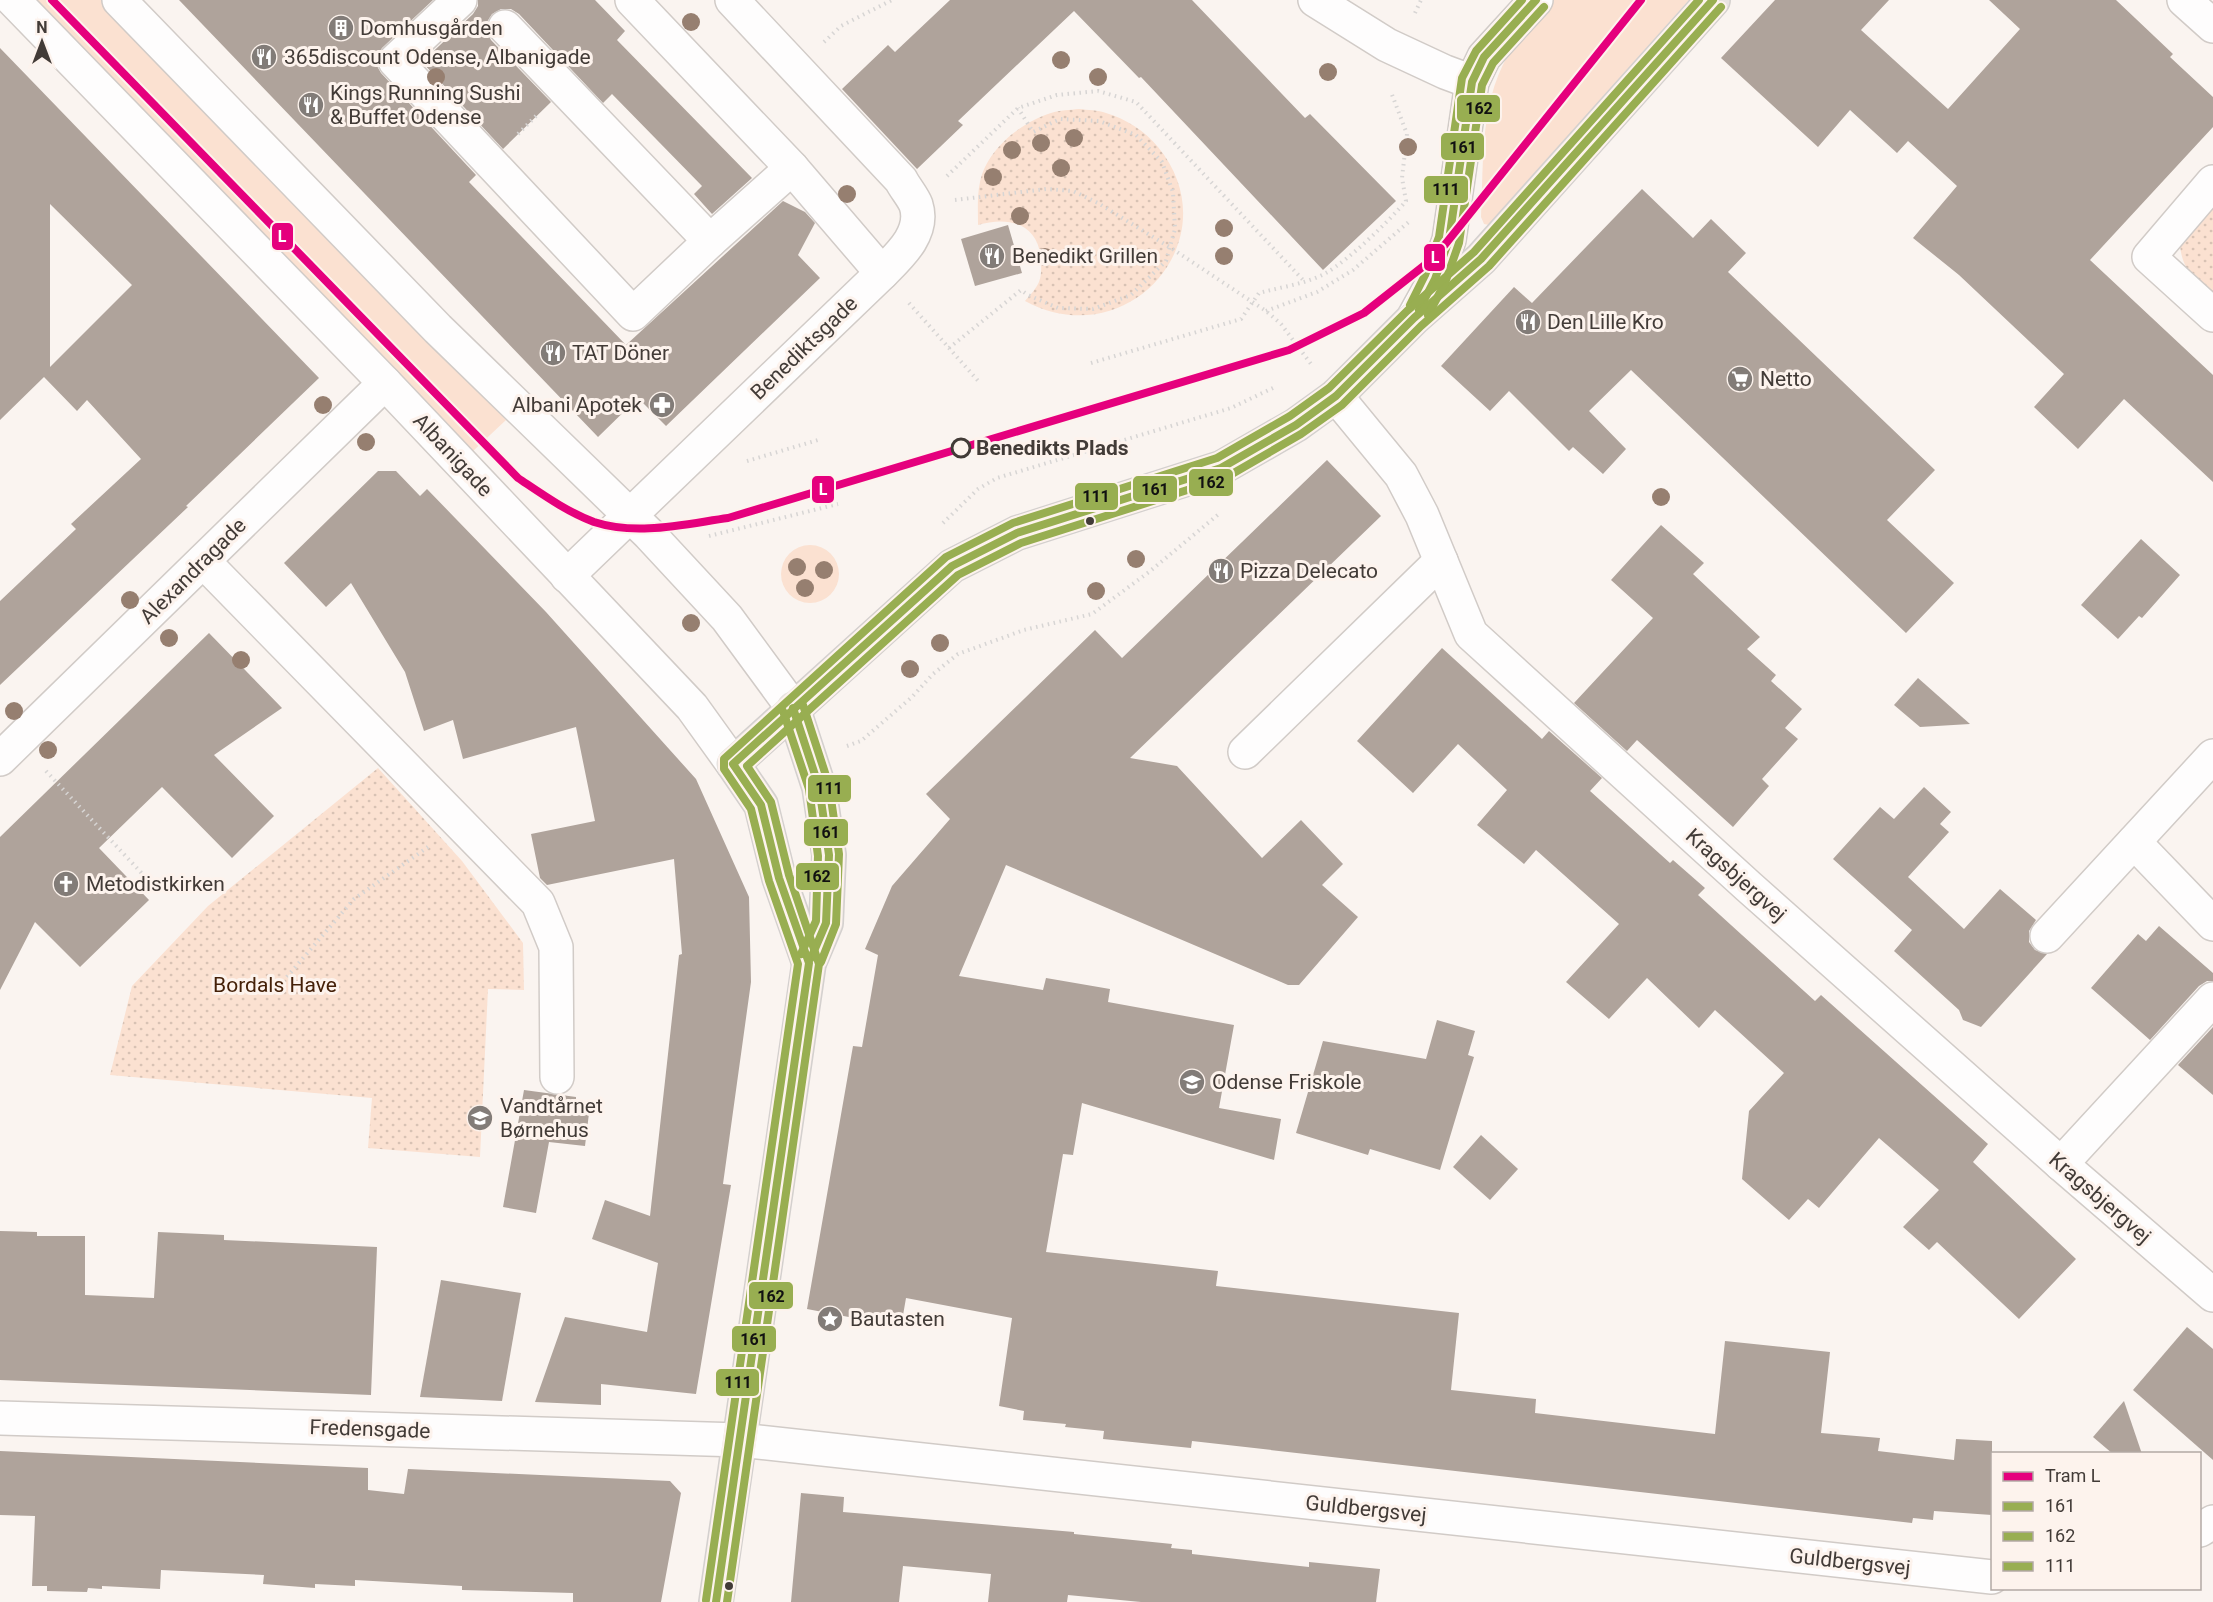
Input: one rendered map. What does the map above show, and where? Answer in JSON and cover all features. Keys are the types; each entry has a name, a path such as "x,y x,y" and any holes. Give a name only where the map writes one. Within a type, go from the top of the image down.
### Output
{"main road":[{"path":"733,764 952,566 1017,533 1221,468 1296,425 1336,396 1414,318 1481,259 1713,0"},
{"name":"Albanigade","path":"716,1602 809,963 826,923 829,855 819,787 793,708"},
{"name":"Albanigade","path":"733,764 761,805 779,879 809,963"}],"street":[{"name":"Albanigade","path":"13,0 385,383 692,707 733,764"},
{"name":"Albanigade","path":"119,0 438,329 629,515 727,618 793,708"},
{"path":"460,0 395,61 633,314 792,168"},
{"path":"632,0 792,168 882,273"},
{"path":"732,0 901,180 916,205"},
{"path":"1315,0 1387,45 1472,82"},
{"path":"1414,318 1435,279 1449,240 1472,82 1484,57 1536,0"},
{"path":"2184,0 2213,26"},
{"path":"505,27 710,241"},
{"path":"2213,182 2149,257 2213,315"},
{"name":"Benediktsgade","path":"567,576 906,249 914,234 916,205"},
{"name":"Alexandragade","path":"10,751 385,383"},
{"name":"Kragsbjergvej","path":"1336,396 1401,475 1422,515 1472,634 1736,875 2061,1164 2213,1295"},
{"path":"203,561 538,903 556,947 557,1077"},
{"path":"1245,752 1441,561"},
{"path":"2047,936 2213,756"},
{"path":"2134,842 2213,924"},
{"path":"2061,1164 2213,999"},
{"name":"Fredensgade","path":"0,1418 740,1440"},
{"name":"Guldbergsvej","path":"740,1440 1991,1577"}],"path":[{"path":"832,34 841,26 892,0"},
{"path":"1091,363 1241,319 1259,293 1305,282 1326,273 1391,218 1406,201 1402,178 1407,134 1391,94 1401,51 1421,0"},
{"path":"916,205 1018,108 1057,95 1098,91 1136,102 1305,282"},
{"path":"949,348 1021,290 1058,308 1093,309 1131,295 1166,261 1172,248 1175,229 1173,192 1162,162 1136,135 1099,121 1060,119 1033,132 1018,108"},
{"path":"916,205 1046,189 1073,191 1098,203 1172,248 1266,311 1281,324 1336,396"},
{"path":"1266,311 1317,292 1344,275 1389,240 1417,214"},
{"path":"882,273 980,383"},
{"path":"703,530 710,537 838,504"},
{"path":"810,757 861,741 912,697 933,674 958,654 1024,630 1099,610 1221,512"},
{"path":"10,751 150,882"},
{"path":"279,986 354,899 460,824"}],"green space":[{"path":"31,0 101,0 506,420 471,453"},
{"path":"1553,0 1689,0 1489,225 1484,224 1481,217 1484,151 1494,86 1514,46"},
{"path":"1079,109 1100,111 1121,119 1135,126 1153,141 1178,182 1183,217 1176,250 1158,279 1132,301 1100,313 1064,314 1025,301 1040,279 1039,247 1028,230 1020,225 1000,221 978,225 978,193 984,170 997,148 1007,139 1039,117 1058,111"},
{"path":"2213,202 2213,300 2187,269 2180,245"},
{"path":"810,545 826,550 834,558 839,574 834,590 826,598 810,603 794,598 786,590 781,574 786,558 794,550"},
{"name":"Bordals Have","path":"378,768 462,861 523,943 524,990 488,989 480,1157 368,1148 372,1098 110,1075 132,986 208,906"}],"building":[{"path":"179,0 433,0 382,48 377,56 377,66 476,175 469,182 626,345 783,201 805,212 815,223 798,255 820,278 666,426 638,398 598,437"},
{"path":"478,0 595,0 625,31 617,40 752,178 712,214 694,194 702,186 612,94 603,103 519,14 511,9 501,9 492,14 487,22 487,32 491,40 551,102 503,149 422,62 473,14 478,6"},
{"path":"950,0 1192,0 1305,118 1310,114 1396,201 1323,270 1141,77 1139,78 1074,11 958,121 963,125 917,169 842,89 888,45 895,52"},
{"path":"1775,0 1889,0 1861,30 1948,109 2020,29 1989,0 2116,0 2173,54 2170,57 2213,97 2213,127 2090,260 2213,375 2213,482 2124,399 2078,449 2034,407 2064,374 1959,275 1913,238 1957,186 1908,141 1897,153 1850,110 1818,147 1721,58"},
{"path":"0,48 319,378 186,506 188,507 0,685 0,601 76,529 71,524 141,459 87,400 77,411 44,377 0,420","holes":["50,204 132,285 50,367"]},
{"name":"Netto","path":"1642,189 1693,238 1711,219 1746,253 1728,272 1935,470 1887,520 1954,583 1906,633 1631,370 1589,411 1626,449 1603,474 1573,447 1569,451 1509,391 1490,411 1441,366 1514,287 1532,303"},
{"name":"Benedikt Grillen","path":"1008,225 1022,273 975,286 961,239"},
{"path":"1327,460 1381,516 1130,758 1177,766 1262,858 1301,820 1343,864 1322,885 1358,917 1299,985 1288,985 1006,865 959,976 1043,990 1046,978 1110,989 1108,1002 1234,1025 1219,1108 1281,1119 1274,1160 1082,1103 1073,1155 1063,1154 1046,1252 1218,1271 1216,1286 1459,1313 1451,1390 1536,1399 1535,1413 1715,1434 1725,1341 1830,1352 1821,1433 1880,1438 1878,1451 1954,1460 1956,1439 1992,1441 1991,1515 1934,1511 1933,1520 1913,1518 1912,1523 1192,1441 1191,1448 1103,1439 1104,1431 1065,1427 1066,1424 1023,1420 1024,1411 999,1406 1012,1318 906,1298 901,1327 807,1309 853,1046 862,1047 878,955 865,949 892,886 950,819 926,794 1095,630 1122,658"},
{"path":"378,471 396,471 420,496 427,489 546,612 696,779 749,897 751,982 723,1184 731,1185 696,1394 601,1384 601,1405 535,1402 565,1317 647,1332 658,1263 592,1239 605,1200 650,1216 679,955 682,954 674,859 547,885 540,878 531,834 595,821 576,727 463,759 453,720 424,731 405,672 351,583 326,607 284,563"},
{"path":"1661,525 1704,563 1693,574 1760,637 1747,649 1776,675 1771,681 1802,709 1785,728 1798,739 1762,779 1769,786 1733,827 1637,740 1627,751 1574,703 1653,618 1611,580"},
{"path":"2141,539 2180,575 2142,618 2139,616 2118,639 2081,605"},
{"path":"209,633 282,708 214,755 274,816 232,858 162,787 99,848 149,900 80,967 35,922 0,990 0,837"},
{"path":"1442,648 1542,739 1549,731 1602,778 1590,791 1670,863 1673,860 1705,888 1698,895 1815,1001 1821,995 1988,1144 1973,1162 2076,1259 2019,1319 1937,1242 1929,1250 1903,1227 1939,1190 1879,1138 1819,1208 1808,1199 1789,1220 1742,1179 1749,1111 1784,1073 1715,1010 1699,1028 1647,978 1609,1019 1566,982 1619,924 1536,850 1524,864 1477,825 1507,790 1458,744 1413,793 1357,741"},
{"path":"1918,678 1970,724 1920,727 1894,705"},
{"path":"1924,787 1951,812 1940,824 1949,832 1908,877 1964,929 2000,889 2036,920 2029,931 2029,942 2035,950 2047,954 1981,1027 1963,1020 1959,1010 1894,951 1912,930 1833,859 1880,807 1894,819"},
{"path":"2159,926 2213,973 2213,981 2207,981 2199,986 2150,1040 2091,988 2138,934 2146,941"},
{"path":"1437,1020 1475,1031 1468,1055 1474,1057 1440,1170 1370,1149 1368,1155 1296,1133 1323,1041 1426,1059"},
{"path":"2213,1027 2213,1095 2178,1065"},
{"path":"524,1090 576,1097 576,1103 590,1105 585,1146 549,1142 536,1213 503,1207"},
{"path":"1481,1135 1518,1169 1490,1200 1453,1167"},
{"path":"0,1231 37,1232 37,1236 85,1236 85,1295 154,1298 158,1232 224,1235 224,1240 377,1247 371,1395 0,1380"},
{"path":"441,1280 521,1293 502,1401 420,1397"},
{"path":"2187,1327 2213,1349 2213,1460 2133,1390"},
{"path":"2124,1401 2141,1452 2111,1452 2093,1437"},
{"path":"0,1451 368,1468 368,1490 404,1494 408,1469 670,1481 681,1493 661,1602 573,1602 573,1593 462,1590 462,1586 355,1580 355,1586 315,1584 315,1588 263,1584 264,1575 161,1570 160,1589 102,1586 102,1589 88,1588 87,1592 47,1591 47,1586 32,1586 35,1516 0,1515"},
{"path":"801,1493 844,1497 843,1512 1074,1532 1074,1534 1172,1544 1171,1548 1192,1550 1192,1554 1309,1567 1309,1562 1380,1569 1376,1602 1141,1602 1068,1595 1067,1602 988,1602 991,1574 903,1566 899,1602 791,1602"}],"tram line":[{"name":"L","path":"52,0 518,478 564,508 584,518 610,526 627,528 661,528 728,518 1289,350 1364,313 1435,257 1641,0"}],"transit line":[{"name":"111","path":"1410,305 1425,275 1439,237 1462,78 1476,51 1522,0"},
{"name":"161","path":"1419,310 1435,279 1449,240 1472,82 1484,57 1536,0"},
{"name":"111","path":"706,1600 798,964 769,881 751,809 724,769 724,759 946,557 1013,523 1217,458 1290,416 1329,388 1407,311 1474,252 1699,0"},
{"name":"161","path":"716,1602 809,963 779,878 761,805 733,764 952,566 1017,533 1221,468 1296,425 1336,396 1414,318 1481,259 1713,0"},
{"name":"162","path":"1428,315 1445,283 1459,243 1482,85 1493,63 1544,7"},
{"name":"162","path":"727,1602 819,964 789,875 771,802 747,766 958,575 1021,543 1225,478 1301,434 1342,405 1421,326 1489,266 1721,7"},
{"name":"111","path":"803,705 829,785 839,854 836,924 821,962"},
{"name":"161","path":"793,708 819,787 829,855 826,923 811,958"},
{"name":"162","path":"783,711 809,789 818,856 816,921 801,954"}],"place":[{"name":"Domhusgården","path":"341,28"},
{"name":"365discount Odense, Albanigade","path":"264,57"},
{"name":"Kings Running Sushi & Buffet Odense","path":"311,105"},
{"name":"Benedikt Grillen","path":"992,256"},
{"name":"Den Lille Kro","path":"1528,322"},
{"name":"TAT Döner","path":"553,353"},
{"name":"Netto","path":"1740,379"},
{"name":"Albani Apotek","path":"662,405"},
{"name":"Benedikts Plads","path":"961,448"},
{"name":"Pizza Delecato","path":"1221,571"},
{"name":"Metodistkirken","path":"66,884"},
{"name":"Odense Friskole","path":"1192,1082"},
{"name":"Vandtårnet Børnehus","path":"480,1118"},
{"name":"Bautasten","path":"830,1319"}]}
